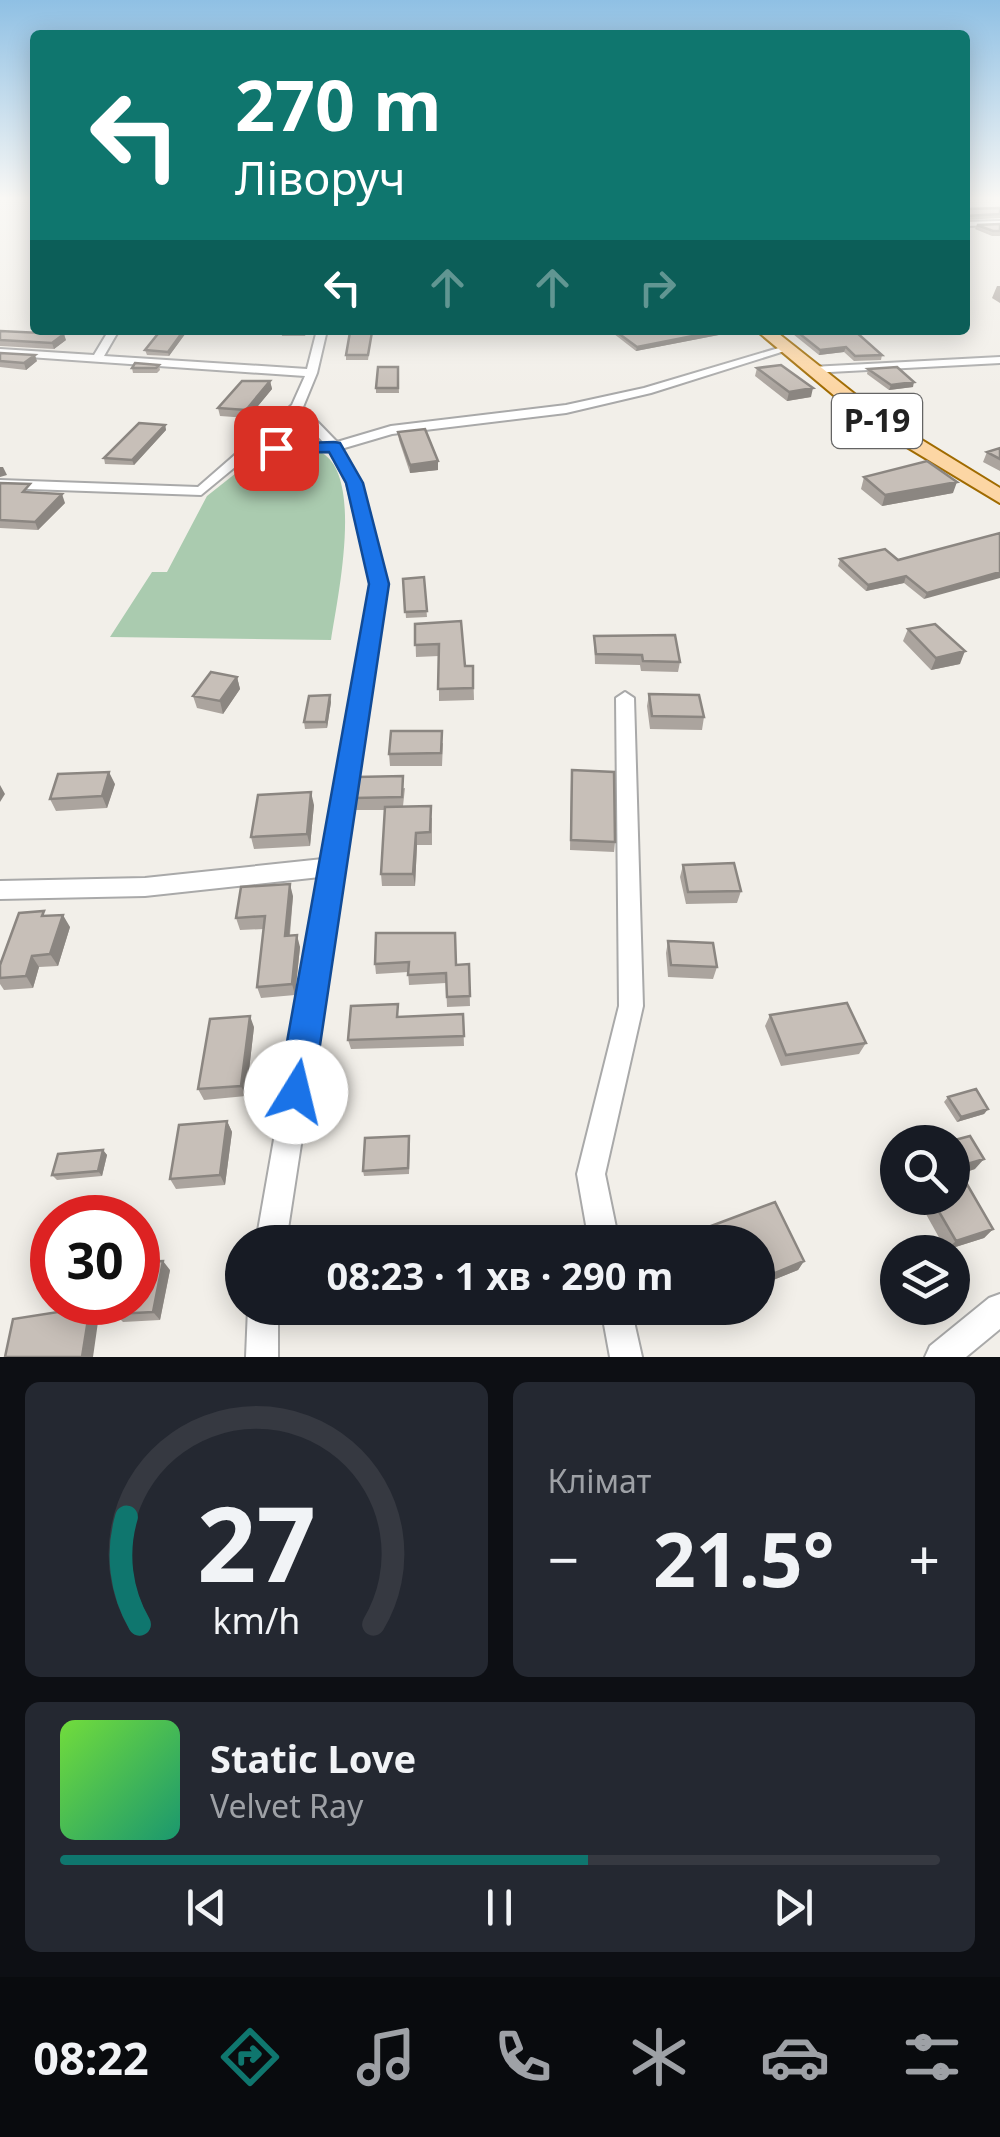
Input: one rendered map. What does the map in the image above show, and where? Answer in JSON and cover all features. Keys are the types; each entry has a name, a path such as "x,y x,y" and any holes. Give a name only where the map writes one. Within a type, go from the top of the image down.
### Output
{"main road":[{"name":"Р-19","path":"770,335 874,419 1000,497"}],"street":[{"path":"98,357 111,335"},
{"path":"0,484 201,492 297,408 312,373 321,335"},
{"path":"246,450 334,446 390,430 566,409 786,349"},
{"path":"0,352 312,373"},
{"path":"811,370 1000,360"},
{"path":"274,1225 379,584 354,483 334,446 297,408"},
{"path":"601,1225 591,1174 632,1006 624,698"},
{"path":"0,890 145,887 332,868"},
{"path":"940,1357 1000,1309"},
{"path":"262,1357 263,1325"},
{"path":"619,1325 626,1357"}],"green space":[{"path":"322,453 335,466 345,512 342,570 331,640 110,637 152,572 167,572 207,496 255,458"}],"building":[{"path":"0,331 63,335 52,343 0,340"},
{"path":"157,335 180,335 168,352 145,350"},
{"path":"349,335 371,335 368,355 346,355"},
{"path":"621,335 698,335 637,347"},
{"path":"801,335 859,335 882,355 855,356 846,347 820,350"},
{"path":"0,353 35,355 24,363 0,361"},
{"path":"135,363 159,365 132,368"},
{"path":"781,365 813,388 789,392 757,368"},
{"path":"378,367 398,367 398,388 376,388"},
{"path":"897,367 914,382 891,385 868,369"},
{"path":"242,381 270,381 246,410 218,408"},
{"path":"139,423 165,425 132,460 104,458"},
{"path":"425,429 438,461 410,465 398,432"},
{"path":"1000,448 1000,459 987,452"},
{"path":"927,461 957,482 885,495 864,477"},
{"path":"0,483 30,484 23,492 62,494 35,522 0,520"},
{"path":"1000,533 1000,572 927,593 906,576 868,585 840,559 885,549 898,560"},
{"path":"424,577 427,611 405,612 403,579"},
{"path":"461,621 465,666 473,666 473,688 438,689 439,644 415,645 415,624"},
{"path":"935,624 965,651 936,658 908,629"},
{"path":"675,635 680,662 643,661 642,655 596,654 594,636"},
{"path":"211,672 237,677 220,701 193,696"},
{"path":"649,694 699,695 704,717 652,716"},
{"path":"330,695 326,722 304,722 309,696"},
{"path":"391,731 442,731 441,753 389,754"},
{"path":"572,770 614,772 615,842 571,840"},
{"path":"109,772 102,796 50,799 58,774"},
{"path":"403,776 402,797 354,798 357,777"},
{"path":"311,792 307,834 251,837 258,795"},
{"path":"431,806 430,832 416,833 413,874 381,874 385,807"},
{"path":"734,863 741,891 688,892 683,865"},
{"path":"290,884 285,936 297,935 292,984 257,987 265,916 236,918 241,887"},
{"path":"44,911 42,916 63,915 50,954 32,956 26,976 0,978 0,965 19,913"},
{"path":"376,933 455,933 456,965 469,964 470,996 447,997 446,973 408,975 409,962 375,964"},
{"path":"668,941 713,943 717,967 671,965"},
{"path":"847,1003 866,1043 786,1055 770,1015"},
{"path":"398,1004 397,1017 463,1014 464,1036 348,1040 351,1006"},
{"path":"250,1016 241,1086 198,1089 210,1019"},
{"path":"976,1089 988,1109 961,1117 948,1097"},
{"path":"227,1121 220,1175 170,1179 179,1125"},
{"path":"409,1136 408,1168 363,1171 365,1138"},
{"path":"970,1136 984,1159 970,1163"},
{"path":"103,1150 98,1171 52,1175 58,1154"},
{"path":"970,1189 993,1229 970,1236 953,1235 941,1215 970,1215"},
{"path":"775,1202 804,1261 775,1273 775,1225 714,1225"},
{"path":"30,1316 30,1325 87,1325 82,1357 5,1357 13,1319"}],"route":[{"path":"276,448 334,446 354,483 379,584 296,1092"}]}
